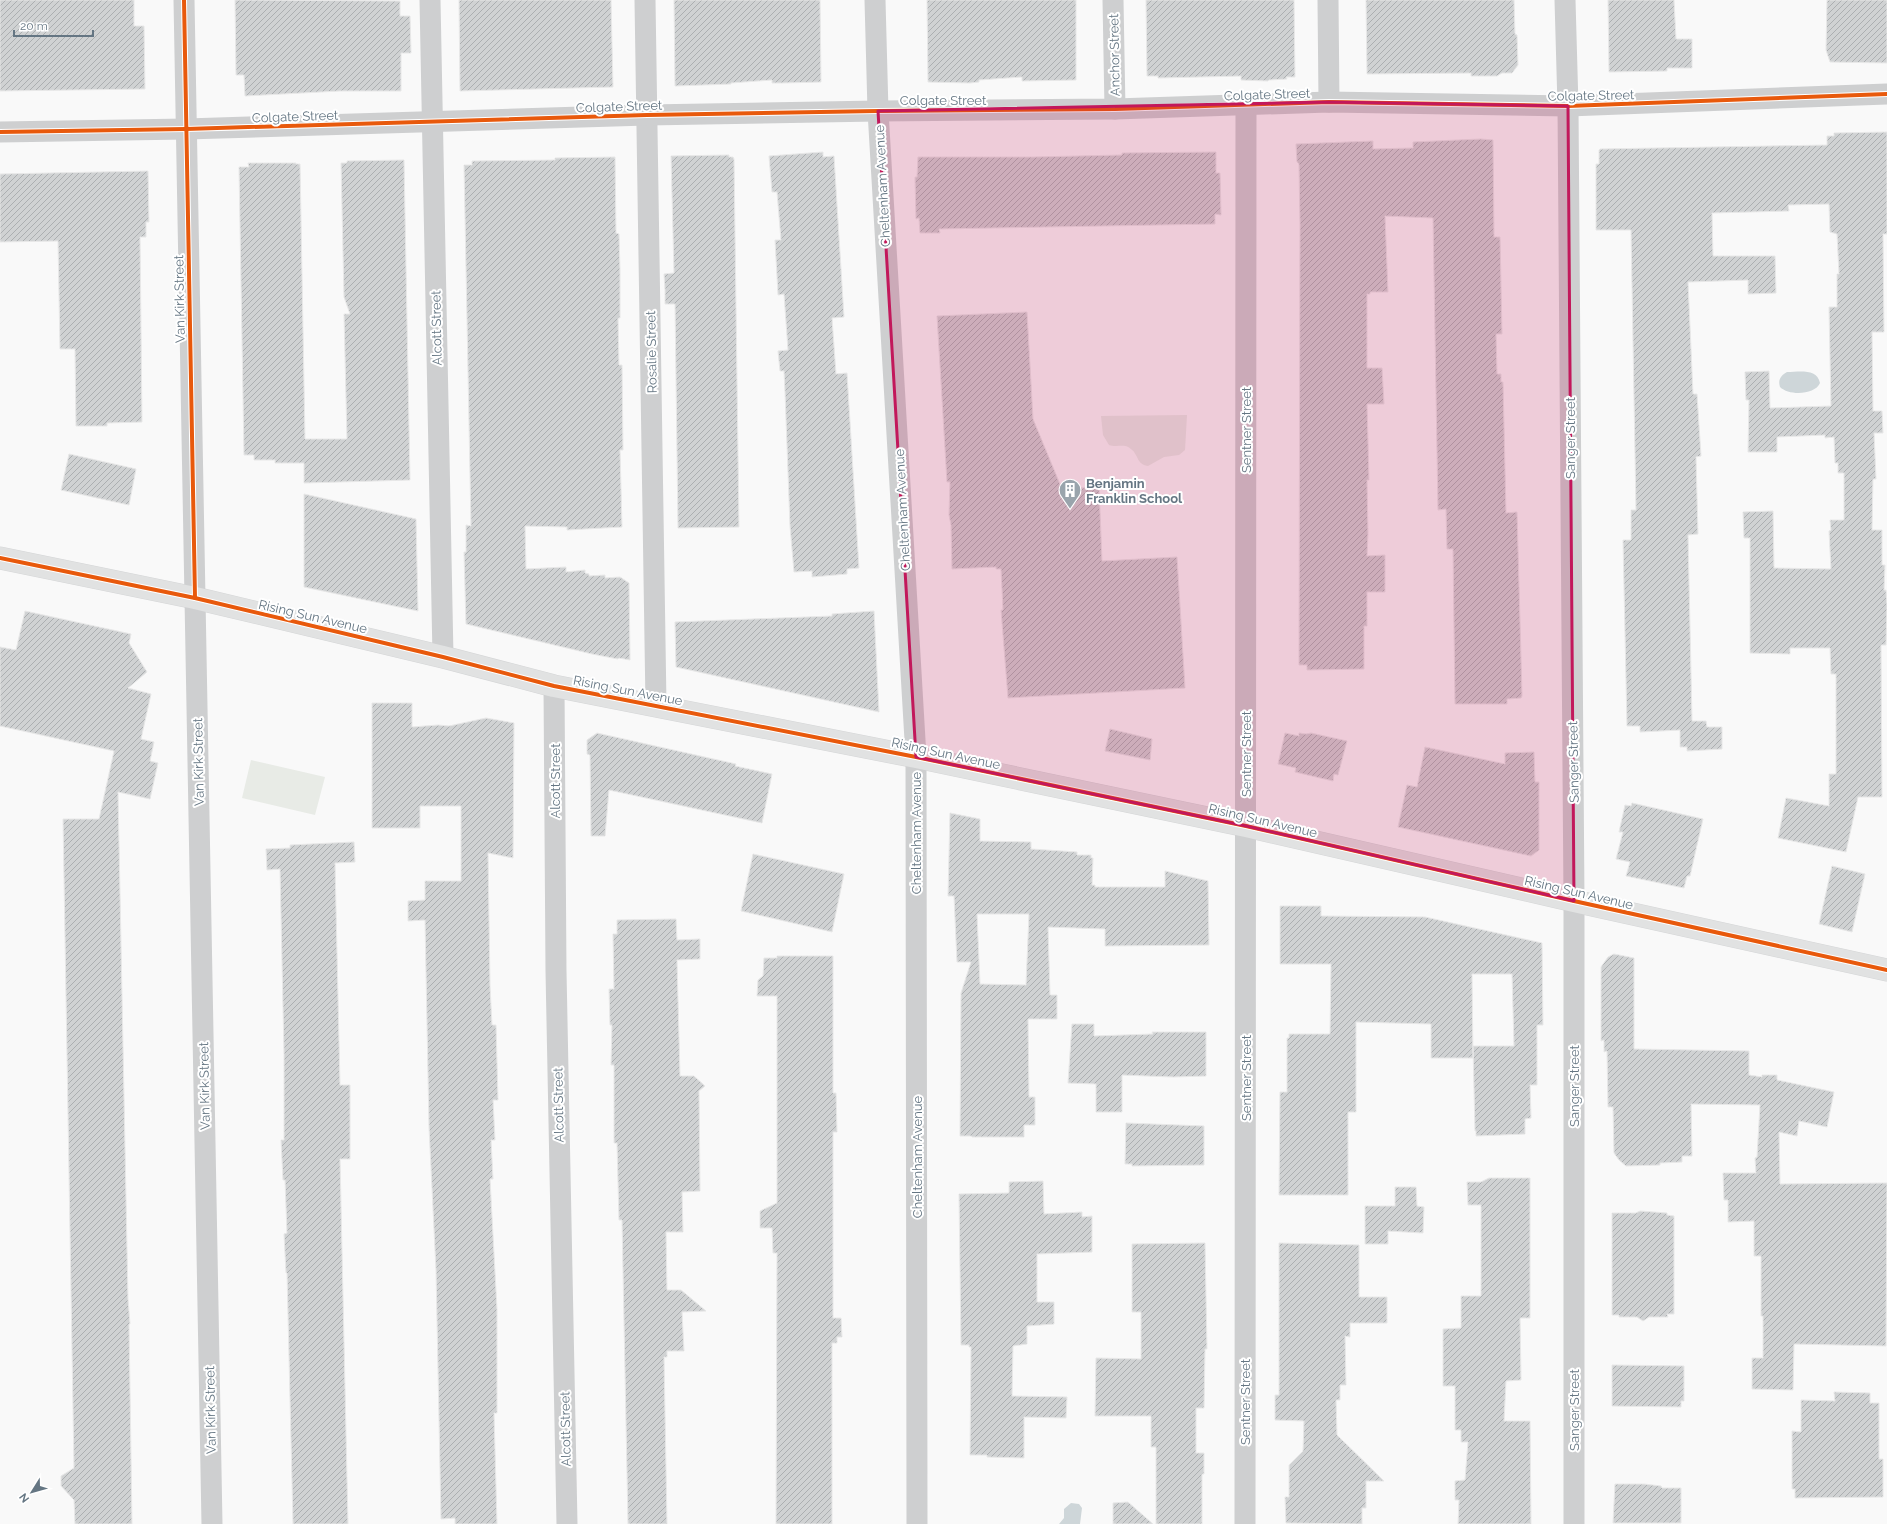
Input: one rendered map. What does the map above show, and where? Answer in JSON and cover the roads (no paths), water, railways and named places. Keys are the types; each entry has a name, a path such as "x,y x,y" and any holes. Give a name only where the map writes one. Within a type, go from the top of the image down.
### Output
{"main road":[{"name":"Rising Sun Avenue","path":"0,558 195,598 443,657 554,686 916,757 1246,826 1574,902 1887,970"}],"street":[{"name":"Van Kirk Street","path":"184,0 212,1524"},
{"name":"Alcott Street","path":"430,0 443,657"},
{"name":"Rosalie Street","path":"645,0 656,705"},
{"name":"Cheltenham Avenue","path":"875,0 878,111 916,757 917,1524"},
{"name":"Anchor Street","path":"1113,0 1115,109"},
{"path":"1328,0 1329,102"},
{"name":"Sanger Street","path":"1565,0 1568,106 1574,902 1574,1524"},
{"name":"Colgate Street","path":"0,132 186,129 647,115 1115,109 1329,102 1568,106 1887,94"},
{"name":"Sentner Street","path":"1245,1524 1246,104"},
{"name":"Alcott Street","path":"554,686 556,971 567,1524"}],"place":[{"name":"Benjamin Franklin School","path":"1070,510"}]}
